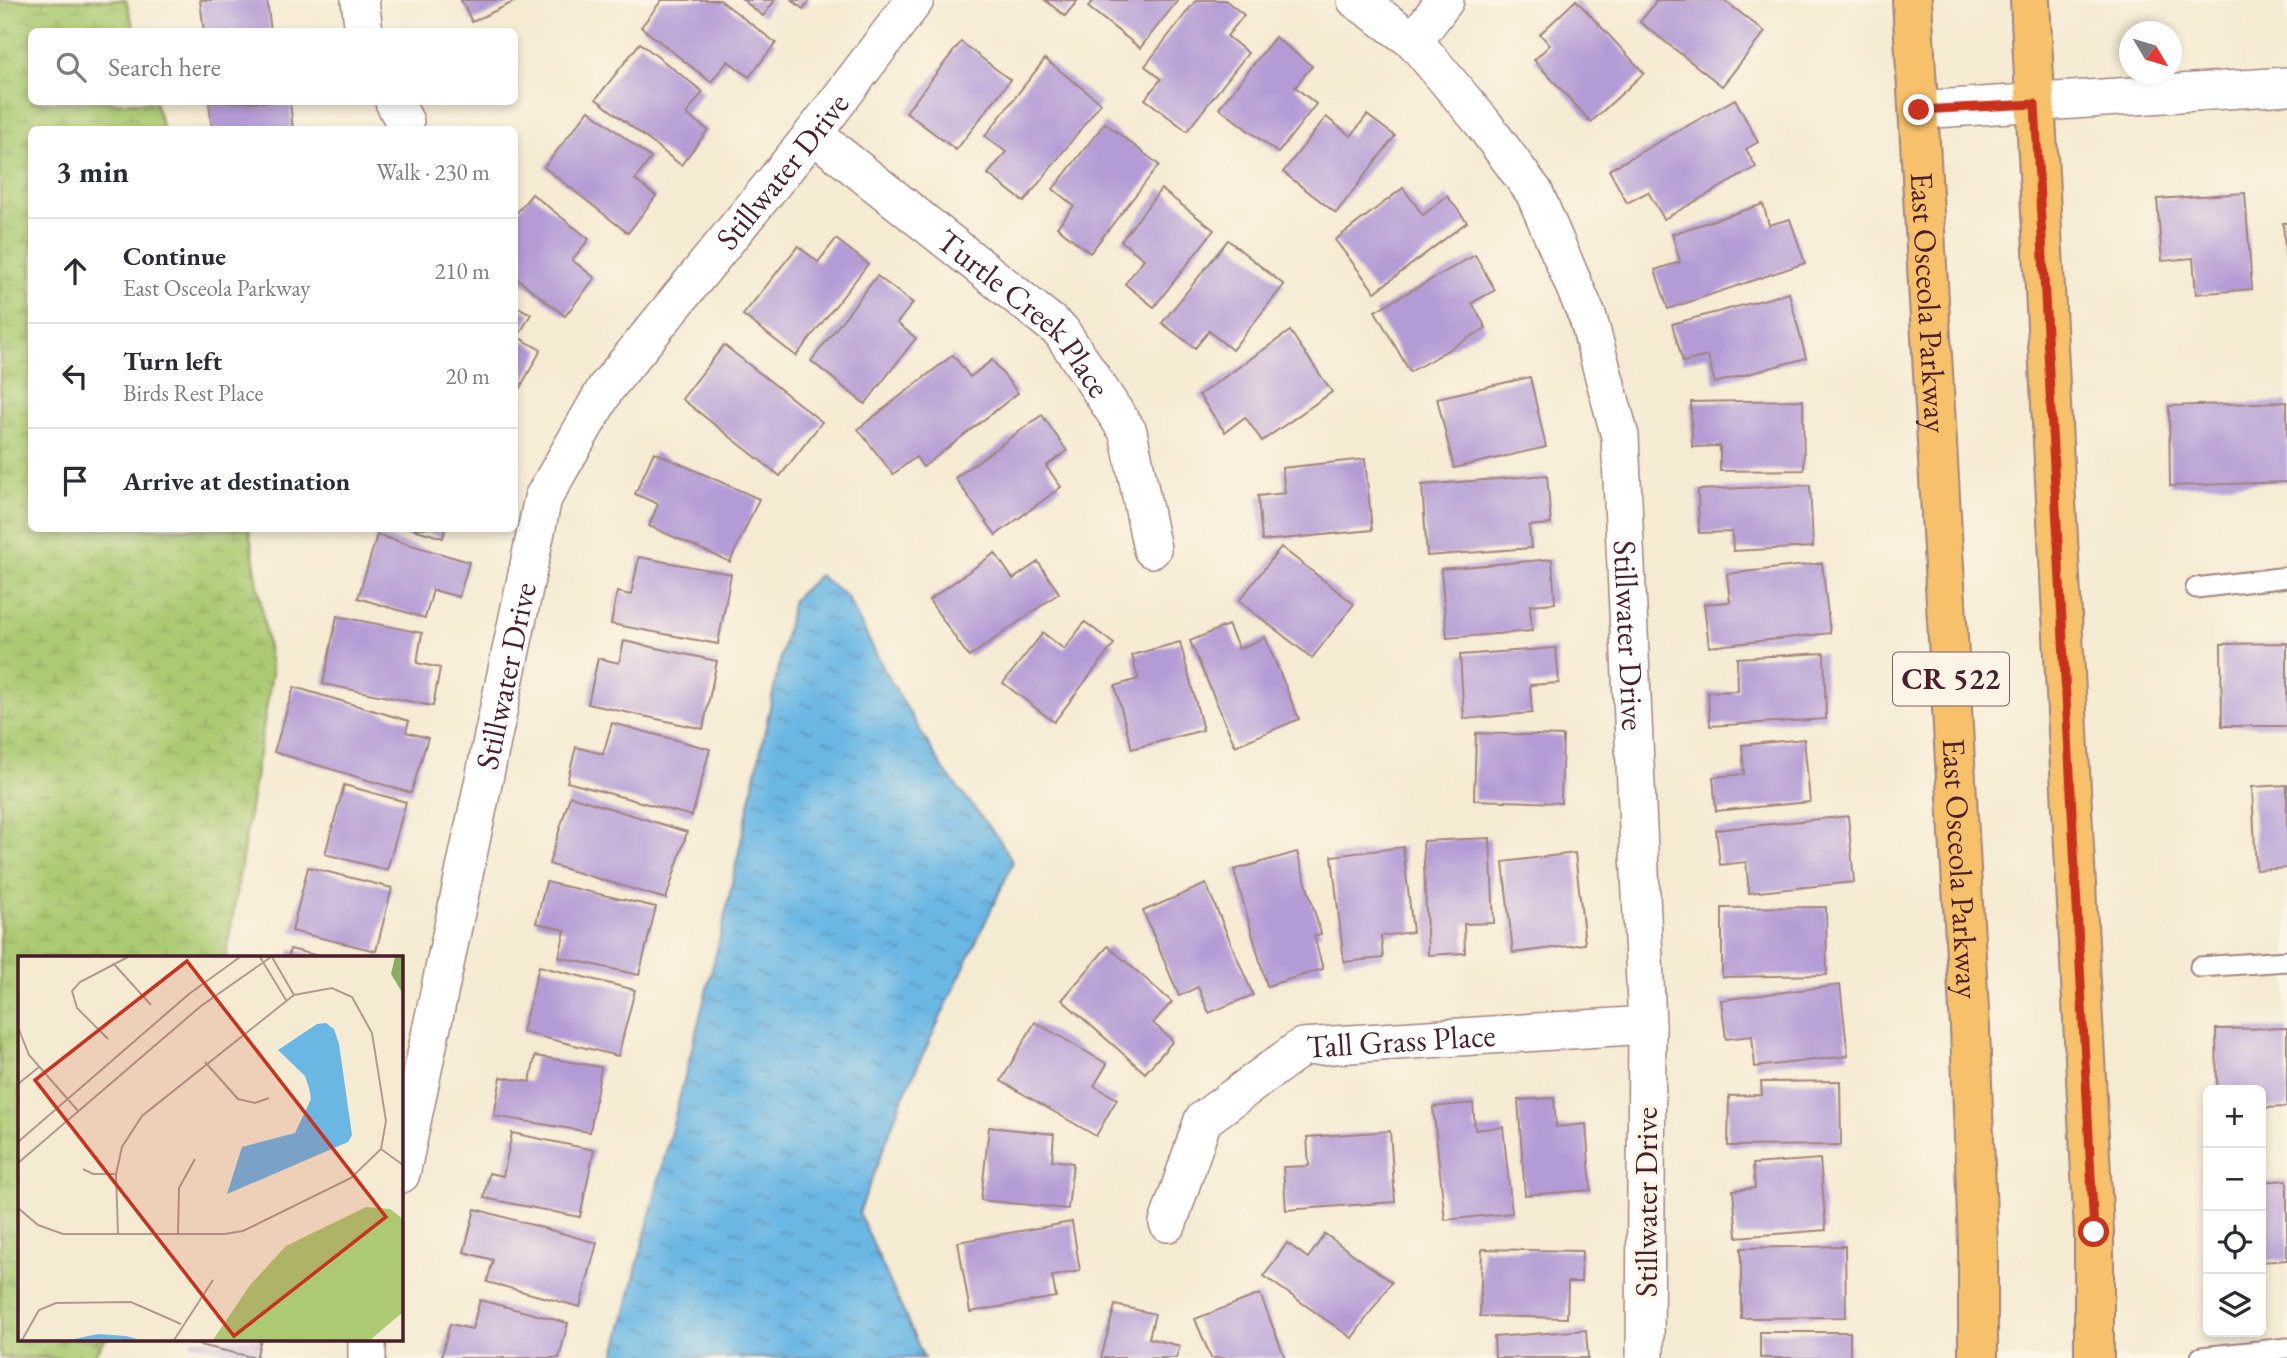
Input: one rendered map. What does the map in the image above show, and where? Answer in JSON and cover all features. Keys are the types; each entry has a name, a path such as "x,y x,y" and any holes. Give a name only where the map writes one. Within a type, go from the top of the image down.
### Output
{"main road":[{"name":"East Osceola Parkway","path":"1912,0 1970,1028 1979,1358"},
{"path":"2030,0 2093,1205 2094,1358"}],"street":[{"path":"360,0 364,28"},
{"name":"Stillwater Drive","path":"402,1169 543,498 606,388 813,134 915,0"},
{"name":"Stillwater Drive","path":"1356,0 1414,41 1482,122 1534,192 1588,318 1620,436 1647,1025 1645,1358"},
{"path":"1414,41 1445,0"},
{"path":"1919,110 2287,86"},
{"name":"Turtle Creek Place","path":"813,134 1061,331 1128,432 1152,549"},
{"name":"Tall Grass Place","path":"1168,1223 1203,1120 1302,1047 1647,1025"},
{"path":"367,1340 367,1358"}],"lane":[{"path":"2196,588 2287,577"},
{"path":"2200,967 2287,961"},
{"path":"2201,1357 2287,1348"}],"green space":[{"path":"0,0 126,0 134,28 28,28 28,105 156,105 162,126 28,126 28,532 249,532 272,673 226,956 18,956 18,1340 105,1340 92,1358 0,1358"}],"water":[{"path":"819,575 847,597 886,673 943,769 999,839 1013,863 903,1097 859,1213 924,1358 614,1358 723,925 793,600"}],"building":[{"path":"200,0 267,0 270,28 204,28"},
{"path":"461,0 518,0 472,22"},
{"path":"662,0 720,0 776,43 749,77 728,61 711,82 641,27"},
{"path":"743,0 775,0 763,16"},
{"path":"792,0 810,0 803,9"},
{"path":"1045,0 1078,0 1065,16"},
{"path":"1094,0 1178,0 1140,48 1088,7"},
{"path":"1196,0 1225,0 1244,15 1227,36 1248,53 1187,131 1145,99 1161,79 1145,66"},
{"path":"1576,0 1644,73 1591,122 1534,60 1550,45 1540,34"},
{"path":"1654,0 1724,0 1765,32 1722,86 1640,22 1656,2"},
{"path":"1275,37 1312,66 1295,87 1316,104 1278,153 1219,108"},
{"path":"961,42 1010,80 956,150 906,112"},
{"path":"640,43 703,92 686,114 708,130 681,165 596,99"},
{"path":"1045,59 1101,103 1024,202 988,174 1006,152 985,136"},
{"path":"1735,99 1758,142 1746,149 1756,167 1664,219 1648,192 1627,203 1609,170"},
{"path":"209,105 290,105 293,126 212,126"},
{"path":"589,110 651,158 635,180 656,196 628,233 544,167"},
{"path":"1367,115 1395,136 1336,213 1283,172 1326,117 1351,136"},
{"path":"1105,123 1159,165 1090,253 1057,227 1074,206 1053,189"},
{"path":"1403,188 1423,215 1447,196 1467,222 1375,292 1335,240"},
{"path":"1161,189 1214,230 1154,307 1125,284 1144,259 1121,241"},
{"path":"2245,193 2252,289 2196,294 2193,258 2162,261 2157,199"},
{"path":"532,194 589,239 572,260 595,278 565,316 518,279 518,211"},
{"path":"1763,204 1769,225 1790,219 1805,263 1668,309 1655,270 1680,262 1672,234"},
{"path":"2283,223 2287,223 2287,249 2285,249"},
{"path":"836,239 868,264 796,356 743,315 798,246 818,262"},
{"path":"1228,240 1284,285 1232,350 1209,331 1195,348 1162,323"},
{"path":"1475,255 1495,290 1472,303 1486,328 1410,372 1375,311"},
{"path":"877,276 913,303 897,323 916,338 865,404 811,361"},
{"path":"1789,293 1806,358 1715,383 1708,356 1683,362 1672,324"},
{"path":"518,307 531,314 518,337"},
{"path":"1290,331 1332,392 1262,441 1245,417 1225,432 1199,395"},
{"path":"518,337 541,350 520,388 518,387"},
{"path":"724,345 822,422 780,476 682,399"},
{"path":"953,355 970,377 992,360 1018,393 923,467 916,457 893,474 858,429"},
{"path":"1530,377 1546,447 1454,468 1437,398"},
{"path":"1803,400 1804,470 1720,471 1720,446 1692,447 1691,402"},
{"path":"2287,402 2287,482 2170,486 2169,406"},
{"path":"1042,415 1067,451 1046,466 1061,487 996,535 955,478"},
{"path":"654,452 759,499 730,562 649,526 658,504 635,494"},
{"path":"1365,459 1372,530 1262,541 1258,496 1285,493 1282,468"},
{"path":"1547,475 1551,524 1529,526 1531,548 1427,556 1422,485"},
{"path":"1810,485 1813,547 1733,551 1732,532 1699,533 1698,490"},
{"path":"423,532 444,532 443,538"},
{"path":"377,535 469,562 459,597 433,590 425,618 358,598"},
{"path":"1281,547 1354,604 1312,658 1239,601"},
{"path":"995,553 1013,579 1038,562 1059,593 969,657 929,600"},
{"path":"639,557 731,574 718,644 611,624 617,592 631,595"},
{"path":"1552,559 1555,603 1530,605 1532,631 1447,638 1441,569"},
{"path":"1822,563 1830,633 1709,647 1704,604 1730,602 1727,574"},
{"path":"337,616 422,633 417,663 440,668 433,706 323,684"},
{"path":"1085,622 1114,644 1054,722 1003,683 1043,633 1064,649"},
{"path":"1228,625 1239,649 1265,637 1299,719 1235,746 1190,641"},
{"path":"624,641 717,661 703,729 588,704 598,658 619,663"},
{"path":"1180,642 1203,730 1132,749 1115,686 1138,679 1132,655"},
{"path":"2287,643 2287,726 2222,726 2221,644"},
{"path":"1556,648 1559,683 1530,685 1532,713 1464,719 1460,655"},
{"path":"1824,653 1826,719 1710,726 1708,692 1738,691 1737,658"},
{"path":"294,687 409,721 406,732 428,738 411,793 274,752"},
{"path":"612,723 710,749 692,816 567,782 576,747 603,754"},
{"path":"1476,733 1563,736 1561,803 1474,800"},
{"path":"1804,739 1810,802 1716,811 1713,777 1744,774 1742,745"},
{"path":"344,785 406,802 387,870 325,854"},
{"path":"2287,785 2287,868 2256,870 2252,787"},
{"path":"570,796 687,832 666,899 549,864"},
{"path":"1848,816 1854,882 1749,893 1746,862 1720,865 1716,830"},
{"path":"1490,838 1494,923 1464,924 1465,953 1428,955 1423,841"},
{"path":"1403,847 1413,932 1381,936 1383,958 1344,962 1332,856"},
{"path":"1297,852 1321,934 1314,936 1323,969 1267,986 1234,870"},
{"path":"1575,853 1585,944 1513,953 1503,862"},
{"path":"308,867 392,888 376,951 292,931"},
{"path":"546,882 656,907 639,975 559,957 565,930 536,923"},
{"path":"1206,884 1253,995 1209,1013 1198,987 1179,996 1143,911"},
{"path":"1826,907 1827,975 1722,977 1722,908"},
{"path":"1108,946 1172,1002 1153,1023 1173,1041 1145,1073 1062,1000"},
{"path":"290,949 319,956 288,956"},
{"path":"539,966 635,990 618,1056 522,1032"},
{"path":"1840,985 1848,1056 1755,1067 1752,1036 1726,1039 1721,1000"},
{"path":"1035,1022 1107,1064 1094,1086 1117,1099 1096,1136 1001,1081"},
{"path":"2287,1028 2287,1107 2266,1108 2266,1085 2217,1085 2216,1029"},
{"path":"535,1056 601,1067 590,1132 494,1116 501,1077 530,1082"},
{"path":"1840,1081 1841,1145 1728,1146 1729,1096 1762,1095 1761,1082"},
{"path":"1554,1098 1556,1127 1586,1124 1591,1190 1525,1195 1518,1100"},
{"path":"1473,1103 1475,1130 1503,1127 1512,1213 1445,1220 1433,1107"},
{"path":"989,1127 1054,1134 1052,1160 1073,1163 1068,1209 981,1200"},
{"path":"1390,1131 1395,1202 1286,1210 1283,1167 1309,1166 1307,1137"},
{"path":"512,1133 594,1150 580,1217 484,1198 489,1173 503,1176"},
{"path":"1820,1159 1826,1230 1737,1237 1733,1190 1755,1188 1753,1164"},
{"path":"2287,1180 2287,1260 2266,1262 2266,1182"},
{"path":"475,1209 597,1243 580,1307 487,1282 493,1260 464,1252"},
{"path":"1072,1222 1080,1271 1052,1276 1056,1297 970,1312 958,1242"},
{"path":"1325,1234 1392,1282 1352,1338 1264,1276 1287,1243 1308,1258"},
{"path":"1845,1246 1846,1317 1741,1318 1741,1248"},
{"path":"1482,1249 1582,1251 1581,1282 1568,1282 1567,1318 1480,1316"},
{"path":"1260,1294 1285,1358 1211,1358 1195,1319"},
{"path":"480,1300 568,1323 559,1358 441,1358 450,1324 472,1329"},
{"path":"1115,1305 1155,1314 1149,1338 1180,1346 1176,1358 1101,1358"},
{"path":"1586,1330 1588,1358 1495,1358 1494,1337"},
{"path":"1760,1332 1850,1332 1850,1358 1760,1358"},
{"path":"192,1340 261,1340 256,1358 191,1343"}],"route":[{"path":"1919,110 2035,104 2069,705 2094,1232"}]}
